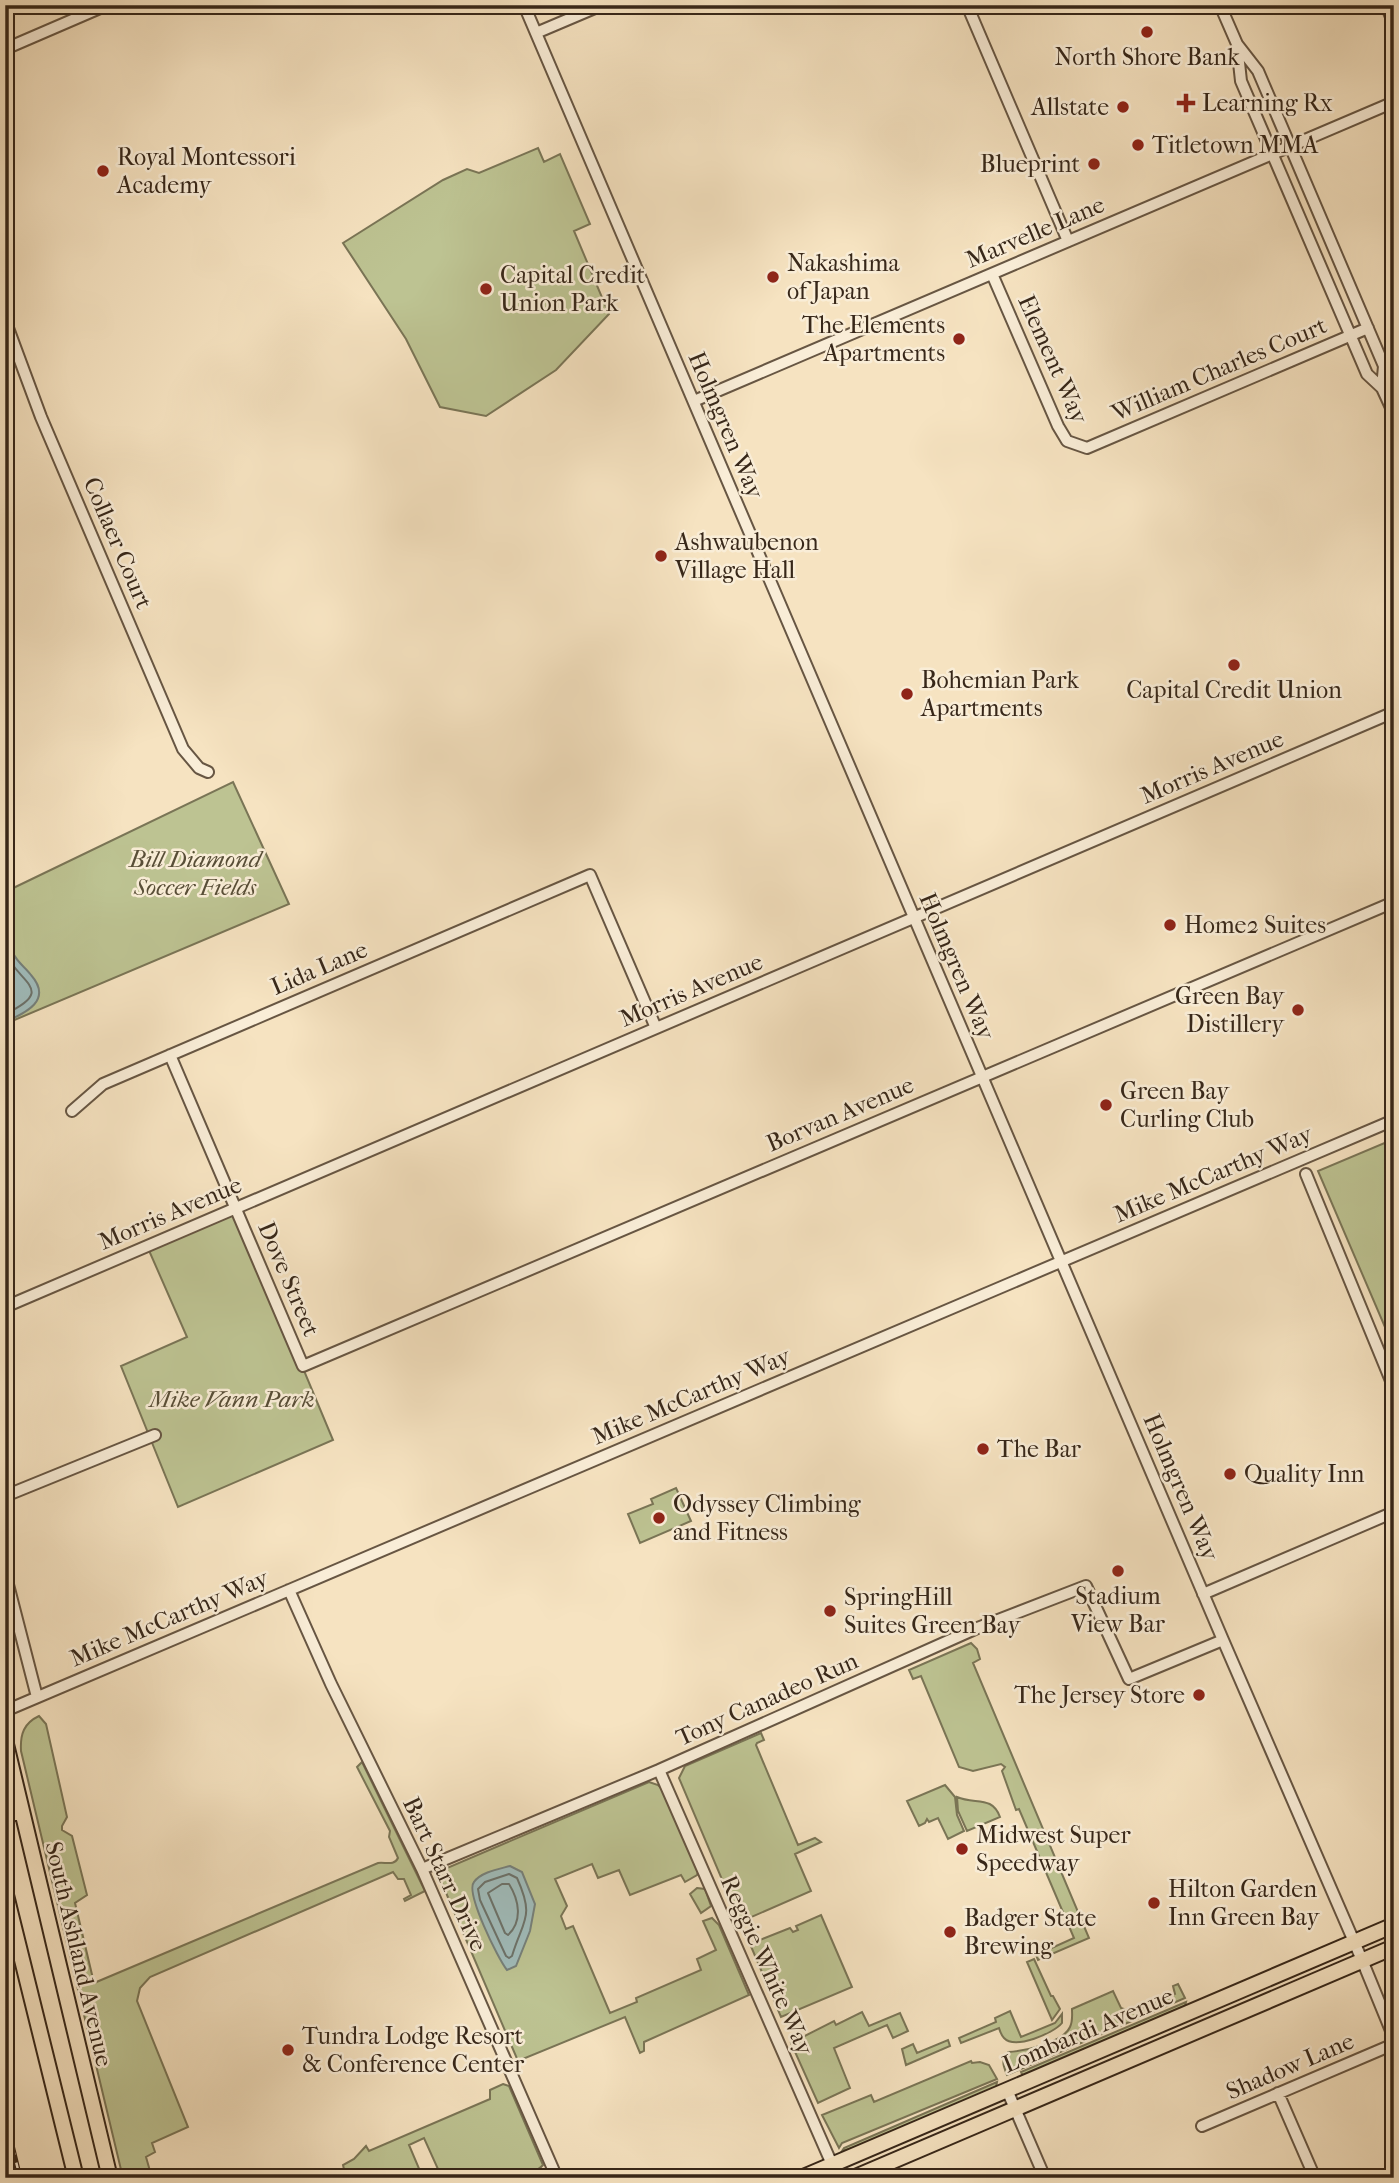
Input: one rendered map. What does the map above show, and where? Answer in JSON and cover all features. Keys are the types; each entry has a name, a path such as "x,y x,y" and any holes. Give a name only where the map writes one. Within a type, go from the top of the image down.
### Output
{"main road":[{"name":"South Ashland Avenue","path":"5,1740 110,2178"},
{"path":"5,1787 36,1870"},
{"path":"5,1891 76,2178"},
{"name":"Lombardi Avenue","path":"801,2178 835,2171 1007,2090 1394,1925"},
{"name":"Lombardi Avenue","path":"853,2178 1394,1947"}],"street":[{"path":"5,49 107,5"},
{"name":"Holmgren Way","path":"524,5 1203,1594 1363,1960 1394,2038"},
{"path":"536,33 602,5"},
{"path":"967,5 1068,241"},
{"path":"1220,5 1237,44 1258,71 1368,328 1384,366 1382,388"},
{"path":"1386,5 1394,24"},
{"path":"1237,44 1241,81 1367,374 1382,388 1394,414"},
{"name":"Marvelle Lane","path":"694,401 1394,102"},
{"name":"Element Way","path":"992,274 1058,426 1067,441 1087,448"},
{"name":"Collaer Court","path":"5,320 41,417 183,749 199,768 208,772"},
{"name":"William Charles Court","path":"1087,448 1368,328"},
{"name":"Morris Avenue","path":"5,1307 1394,712"},
{"name":"Lida Lane","path":"72,1111 103,1084 590,875 656,1028"},
{"name":"Borvan Avenue","path":"303,1366 1394,902"},
{"name":"Dove Street","path":"170,1055 303,1366"},
{"name":"Mike McCarthy Way","path":"5,1711 1394,1121"},
{"path":"1306,1174 1394,1388"},
{"path":"5,1496 155,1435"},
{"path":"1203,1594 1394,1512"},
{"path":"5,1573 37,1697"},
{"name":"Tony Canadeo Run","path":"422,1869 659,1770 975,1629 1086,1587 1129,1679 1223,1640"},
{"name":"Bart Starr Drive","path":"289,1590 331,1684 422,1869 557,2178"},
{"name":"Reggie White Way","path":"659,1770 835,2171"},
{"name":"Shadow Lane","path":"1202,2126 1394,2044"},
{"path":"1007,2090 1045,2178"},
{"path":"1278,2093 1315,2178"}],"green space":[{"name":"Capital Credit Union Park","path":"538,148 544,162 560,154 590,224 574,231 609,314 556,370 486,416 440,407 406,339 343,243 443,180 467,169 479,173"},
{"name":"Bill Diamond Soccer Fields","path":"233,782 289,904 5,1024 5,892"},
{"path":"1394,1139 1394,1348 1318,1171"},
{"name":"Mike Vann Park","path":"236,1208 333,1440 178,1507 121,1366 187,1337 147,1246"},
{"name":"Odyssey Climbing and Fitness","path":"676,1488 691,1521 640,1543 628,1514 653,1504 651,1499"},
{"path":"971,1643 977,1649 980,1659 973,1663 1089,1938 1038,1960 1036,1955 1074,1938 1019,1809 1016,1810 1002,1771 1005,1767 1001,1764 973,1771 959,1767 921,1676 913,1679 909,1670"},
{"path":"39,1716 46,1724 67,1817 62,1830 72,1836 87,1895 75,1903 94,1983 378,1863 392,1863 396,1860 398,1858 389,1837 390,1831 357,1767 362,1762 425,1891 405,1901 404,1899 411,1895 404,1879 398,1879 393,1872 150,1977 140,1988 137,2001 188,2127 152,2143 155,2152 146,2157 152,2178 123,2178 21,1751 24,1730"},
{"path":"761,1733 764,1740 756,1745 798,1845 815,1838 821,1842 795,1854 811,1891 740,1922 679,1778 685,1766"},
{"path":"649,1782 664,1791 697,1875 685,1882 681,1875 630,1895 619,1870 598,1878 592,1864 555,1879 567,1906 561,1916 566,1929 573,1926 610,2013 637,2002 636,1998 701,1970 697,1959 716,1950 703,1921 712,1918 719,1925 749,1995 644,2042 644,2051 640,2053 625,2017 518,2061 441,1881 442,1874 447,1868"},
{"path":"945,1785 955,1797 957,1815 964,1831 948,1839 938,1818 929,1822 927,1819 919,1826 907,1801"},
{"path":"957,1797 988,1803 997,1810 1000,1817 967,1831 958,1811"},
{"path":"697,1888 705,1889 711,1906 701,1913 690,1894"},
{"path":"821,1915 852,1987 781,2017 750,1944 790,1928 793,1932 798,1930 796,1926"},
{"path":"1034,1959 1060,2009 1052,2020 1027,1962"},
{"path":"1178,1984 1185,1998 1007,2075 1003,2063 1008,2052 1033,2048 1060,2038 1070,2027 1072,2009 1113,1991 1127,2015 1175,1994 1173,1986"},
{"path":"1186,2002 1185,2006 1023,2076 1021,2072"},
{"path":"1010,2011 1021,2037 1055,2023 1062,2014 1062,2023 1043,2035 1025,2041 1009,2041 1003,2037 999,2028 961,2043 959,2038 996,2022 995,2018"},
{"path":"862,2012 869,2026 900,2013 908,2031 893,2038 887,2025 834,2048 850,2088 818,2103 791,2043 834,2021 836,2025"},
{"path":"948,2040 950,2046 906,2065 902,2049 913,2044 917,2053"},
{"path":"971,2061 989,2065 997,2079 842,2143 839,2148 822,2115 871,2095 874,2102"},
{"path":"997,2082 996,2087 842,2151 844,2148"},
{"path":"503,2084 509,2086 543,2165 535,2171 511,2177 442,2178 424,2138 409,2145 423,2178 346,2178 343,2165 354,2159 366,2146 369,2151 490,2099 490,2090"}],"water":[{"path":"5,915 13,953 37,984 39,992 38,998 28,1010 5,1022"},
{"path":"510,1866 522,1872 535,1904 530,1931 516,1966 507,1970 484,1926 472,1888 481,1876"}],"railway":[{"path":"5,2116 20,2178"}],"place":[{"name":"North Shore Bank","path":"1147,32"},
{"name":"Learning Rx","path":"1186,103"},
{"name":"Allstate","path":"1123,107"},
{"name":"Titletown MMA","path":"1138,145"},
{"name":"Blueprint","path":"1094,164"},
{"name":"Royal Montessori Academy","path":"103,171"},
{"name":"Nakashima of Japan","path":"773,277"},
{"name":"Capital Credit Union Park","path":"486,289"},
{"name":"The Elements Apartments","path":"959,339"},
{"name":"Ashwaubenon Village Hall","path":"661,556"},
{"name":"Capital Credit Union","path":"1234,665"},
{"name":"Bohemian Park Apartments","path":"907,694"},
{"name":"Home2 Suites","path":"1170,925"},
{"name":"Green Bay Distillery","path":"1298,1010"},
{"name":"Green Bay Curling Club","path":"1106,1105"},
{"name":"The Bar","path":"983,1449"},
{"name":"Quality Inn","path":"1230,1474"},
{"name":"Odyssey Climbing and Fitness","path":"659,1518"},
{"name":"Stadium View Bar","path":"1118,1571"},
{"name":"SpringHill Suites Green Bay","path":"830,1611"},
{"name":"The Jersey Store","path":"1199,1695"},
{"name":"Midwest Super Speedway","path":"962,1849"},
{"name":"Hilton Garden Inn Green Bay","path":"1154,1903"},
{"name":"Badger State Brewing","path":"950,1932"},
{"name":"Tundra Lodge Resort & Conference Center","path":"288,2050"}]}
